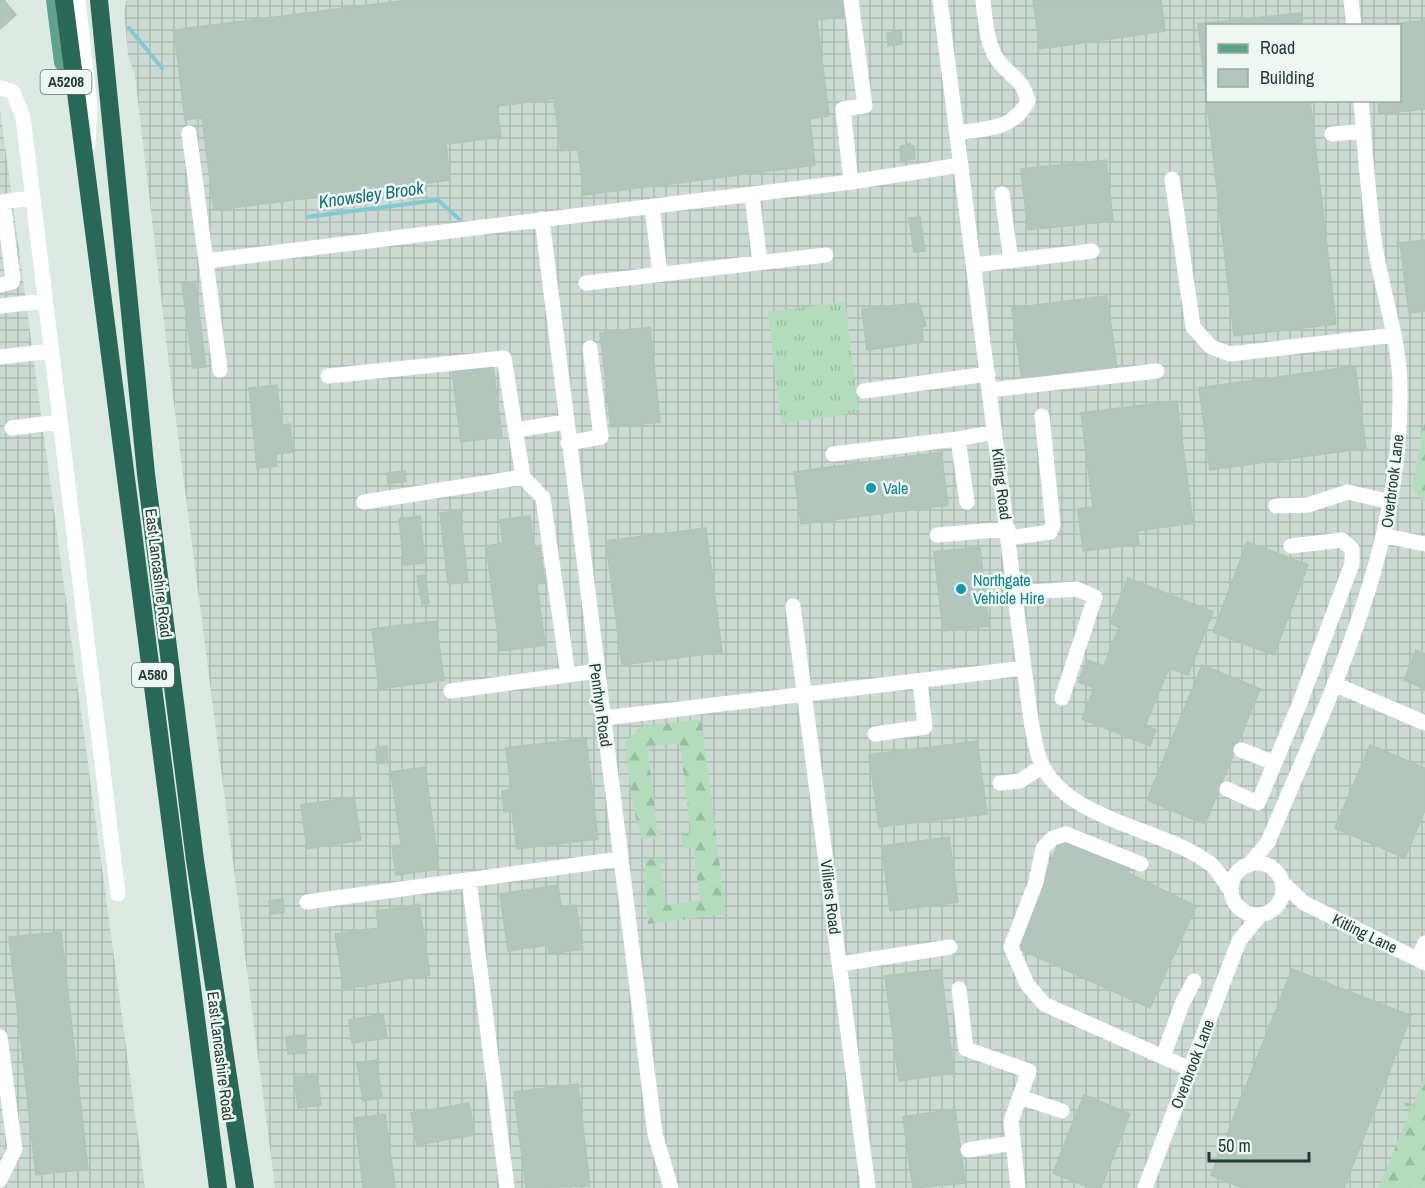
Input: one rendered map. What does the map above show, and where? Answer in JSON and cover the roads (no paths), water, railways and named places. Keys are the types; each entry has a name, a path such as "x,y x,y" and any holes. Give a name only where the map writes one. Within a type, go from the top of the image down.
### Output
{"highway":[{"name":"East Lancashire Road","path":"64,0 87,162 218,1188"},
{"name":"East Lancashire Road","path":"99,0 146,474 195,860 245,1188"}],"main road":[{"name":"A5208","path":"55,0 73,134 87,162"}],"street":[{"path":"78,0 90,107 87,162"},
{"path":"850,182 843,109 865,106 851,0"},
{"name":"Kitling Road","path":"940,0 1024,668 1043,766 1057,786 1080,804 1192,852 1214,867 1231,891"},
{"path":"957,133 1007,125 1023,112 1028,101 1024,85 999,63 992,46 983,0"},
{"path":"1351,0 1354,24"},
{"path":"0,88 13,92 23,117 118,894"},
{"name":"Overbrook Lane","path":"1245,867 1268,842 1334,684 1385,536 1391,502 1398,454 1401,387 1394,335 1375,246 1361,102"},
{"path":"1332,134 1364,131"},
{"path":"189,133 220,370"},
{"path":"206,261 752,195 961,165"},
{"path":"1172,178 1193,327 1211,347 1230,354 1394,335"},
{"path":"1002,194 1011,261"},
{"path":"752,195 760,263"},
{"path":"0,285 12,282 14,278 4,237 2,202 32,198"},
{"path":"652,206 660,274"},
{"name":"Penrhyn Road","path":"542,219 655,1134 671,1188"},
{"path":"974,265 1092,250"},
{"path":"586,283 826,255"},
{"path":"0,306 45,301"},
{"path":"568,442 601,437 590,348"},
{"path":"0,357 51,351"},
{"path":"328,376 504,358 523,477 543,498 568,675"},
{"path":"990,390 1157,371"},
{"path":"864,391 988,374"},
{"path":"937,535 1050,532 1053,525 1042,416"},
{"path":"12,428 59,422"},
{"path":"515,430 566,422"},
{"path":"833,454 958,440 995,432"},
{"path":"958,440 968,502"},
{"path":"364,502 523,477"},
{"path":"1276,506 1308,505 1348,492 1391,502"},
{"path":"1385,536 1425,544"},
{"path":"1227,789 1258,803 1327,634 1352,564 1352,549 1342,540 1291,546"},
{"path":"1015,593 1077,589 1095,597 1062,698"},
{"name":"Villiers Road","path":"793,606 868,1188"},
{"path":"1327,634 1350,643"},
{"path":"604,718 1024,668"},
{"path":"451,691 597,671"},
{"path":"875,734 925,727 920,681"},
{"path":"1334,684 1425,723"},
{"path":"1241,750 1275,763"},
{"path":"1000,783 1020,781 1043,766"},
{"path":"1269,779 1290,790"},
{"path":"1141,864 1066,834 1053,838 1043,848 1036,882 1011,947 1027,984 1044,1004 1190,1069"},
{"path":"1268,842 1273,869 1282,882 1281,899 1277,906"},
{"path":"307,902 620,859"},
{"path":"1273,869 1257,863 1245,867 1235,875 1231,891 1238,906 1244,912 1260,915 1277,906 1304,903"},
{"name":"Kitling Road","path":"1214,867 1245,867"},
{"path":"470,880 507,1188"},
{"name":"Kitling Lane","path":"1282,882 1304,903 1421,961"},
{"name":"Overbrook Lane","path":"1238,906 1239,941"},
{"name":"Overbrook Lane","path":"1145,1188 1239,941 1260,915"},
{"path":"1421,961 1425,943"},
{"path":"840,964 950,947"},
{"path":"1163,1057 1182,1004 1194,981"},
{"path":"959,989 966,1049 1029,1071 1011,1121 1018,1188"},
{"path":"0,1037 15,1149 0,1180"},
{"path":"1020,1097 1062,1111"},
{"path":"968,1149 1013,1143"}],"waterway":[{"name":"Knowsley Brook","path":"129,28 162,68"},
{"name":"Knowsley Brook","path":"307,217 438,200 459,219"}],"place":[{"name":"Vale","path":"871,488"},
{"name":"Northgate Vehicle Hire","path":"961,589"}]}
